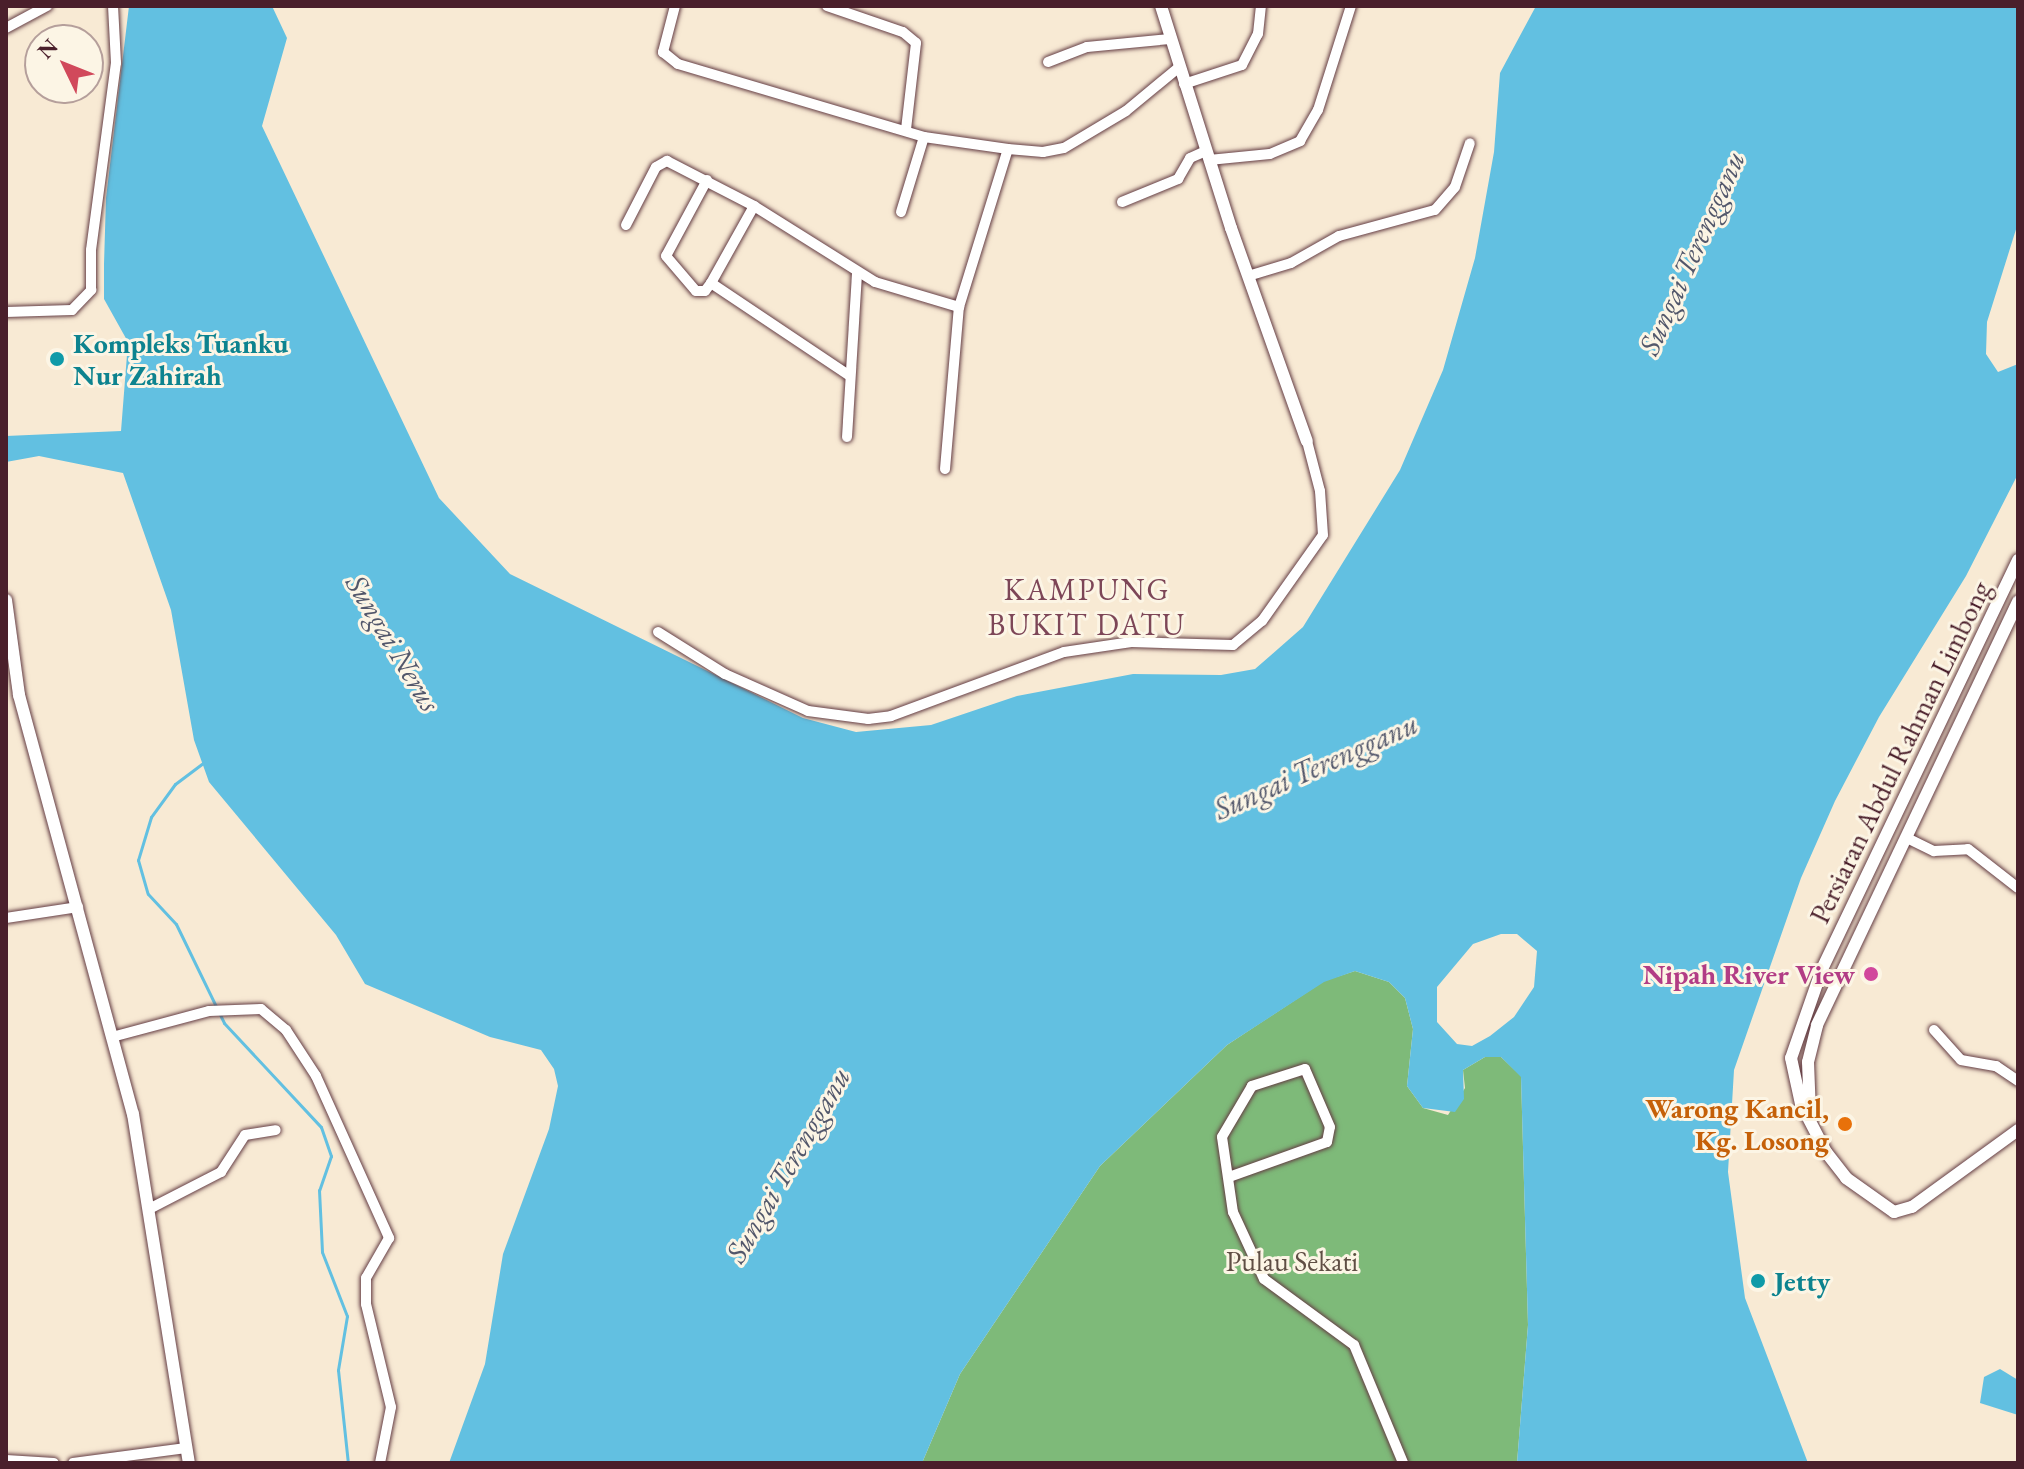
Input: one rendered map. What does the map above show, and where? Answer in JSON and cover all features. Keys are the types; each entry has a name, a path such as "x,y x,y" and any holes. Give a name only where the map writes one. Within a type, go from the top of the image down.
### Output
{"street":[{"path":"6,28 47,6"},
{"path":"6,312 72,310 91,290 91,250 116,63 113,6"},
{"path":"675,6 663,40 668,60 924,137 1008,149 1043,152 1064,148 1126,111 1178,68"},
{"path":"827,6 903,32 916,43 906,130"},
{"path":"658,632 705,663 808,711 868,719 891,716 1064,652 1131,642 1233,645 1262,621 1323,535 1320,491 1307,441 1207,156 1161,6"},
{"path":"1184,84 1242,65 1258,34 1261,6"},
{"path":"1122,202 1178,179 1190,158 1270,154 1300,141 1318,110 1351,6"},
{"path":"1048,62 1087,47 1170,39"},
{"path":"901,212 924,137"},
{"path":"1248,276 1291,263 1339,236 1435,210 1455,187 1470,143"},
{"path":"945,469 959,307 1008,149"},
{"path":"626,225 660,162 707,180 754,206 857,272 894,289 959,307"},
{"path":"707,180 666,256 696,291 705,291 711,283 754,206"},
{"path":"847,437 857,272"},
{"path":"711,283 850,376"},
{"name":"Persiaran Abdul Rahman Limbong","path":"1810,1114 1801,1104 1792,1077 1797,1034 1821,972 2018,560"},
{"path":"6,600 19,695 112,1037 151,1208 189,1463"},
{"name":"Persiaran Abdul Rahman Limbong","path":"1810,1114 1808,1062 1817,1025 2018,601"},
{"path":"1907,838 1934,851 1968,849 2018,888"},
{"path":"6,918 78,907"},
{"path":"112,1037 209,1011 261,1009 288,1033 316,1076 387,1228 386,1246 370,1264 366,1278 366,1304 391,1407 380,1463"},
{"path":"1934,1030 1961,1060 1996,1066 2018,1081"},
{"path":"1229,1177 1327,1142 1330,1127 1305,1069 1252,1086 1222,1137 1233,1212 1264,1279 1354,1345 1403,1463"},
{"path":"1810,1114 1826,1152 1846,1178 1894,1212 1912,1207 2018,1130"},
{"path":"151,1208 221,1172 245,1135 276,1130"},
{"path":"73,1463 130,1460 186,1448"},
{"path":"6,1460 54,1463"}],"green space":[{"name":"Pulau Sekati","path":"1355,971 1389,982 1405,998 1413,1029 1407,1086 1423,1108 1448,1115 1465,1088 1463,1070 1485,1057 1501,1057 1521,1076 1528,1325 1517,1463 922,1463 960,1374 1100,1166 1227,1045 1324,981"}],"water":[{"path":"129,6 272,6 287,38 262,126 439,498 510,574 803,718 856,732 931,725 1017,696 1133,674 1221,675 1255,669 1303,627 1400,470 1443,370 1475,258 1494,152 1500,73 1536,6 2018,6 2018,223 1987,322 1986,354 1998,372 2018,364 2018,474 1966,576 1879,717 1835,801 1801,878 1734,1070 1728,1172 1745,1298 1808,1463 1517,1463 1528,1325 1521,1077 1501,1057 1485,1057 1463,1070 1464,1099 1455,1112 1423,1108 1407,1086 1413,1029 1405,998 1389,982 1355,971 1324,982 1227,1045 1100,1166 960,1374 922,1463 449,1463 485,1364 503,1254 549,1129 558,1086 554,1069 541,1050 490,1037 365,984 336,935 209,782 194,740 171,610 123,473 39,456 6,462 6,436 121,431 128,342 104,299 106,198","holes":["1501,934 1517,934 1537,951 1534,987 1514,1017 1490,1036 1472,1046 1457,1044 1437,1022 1437,987 1473,944"]},
{"path":"2000,1369 2018,1380 2018,1415 1980,1403 1984,1377"}],"waterway":[{"path":"203,763 175,784 151,817 138,860 148,894 176,924 224,1023 321,1127 331,1156 319,1190 322,1252 347,1316 338,1370 348,1463"}],"place":[{"name":"Kompleks Tuanku Nur Zahirah","path":"57,359"},
{"name":"Nipah River View","path":"1871,974"},
{"name":"Warong Kancil, Kg. Losong","path":"1845,1124"},
{"name":"Jetty","path":"1758,1281"}],"district":[{"name":"KAMPUNG BUKIT DATU","path":"1087,607"}],"water label":[{"name":"Sungai Terengganu","path":"1692,253"},
{"name":"Sungai Nerus","path":"393,643"},
{"name":"Sungai Terengganu","path":"1316,767"},
{"name":"Sungai Terengganu","path":"788,1165"}]}
